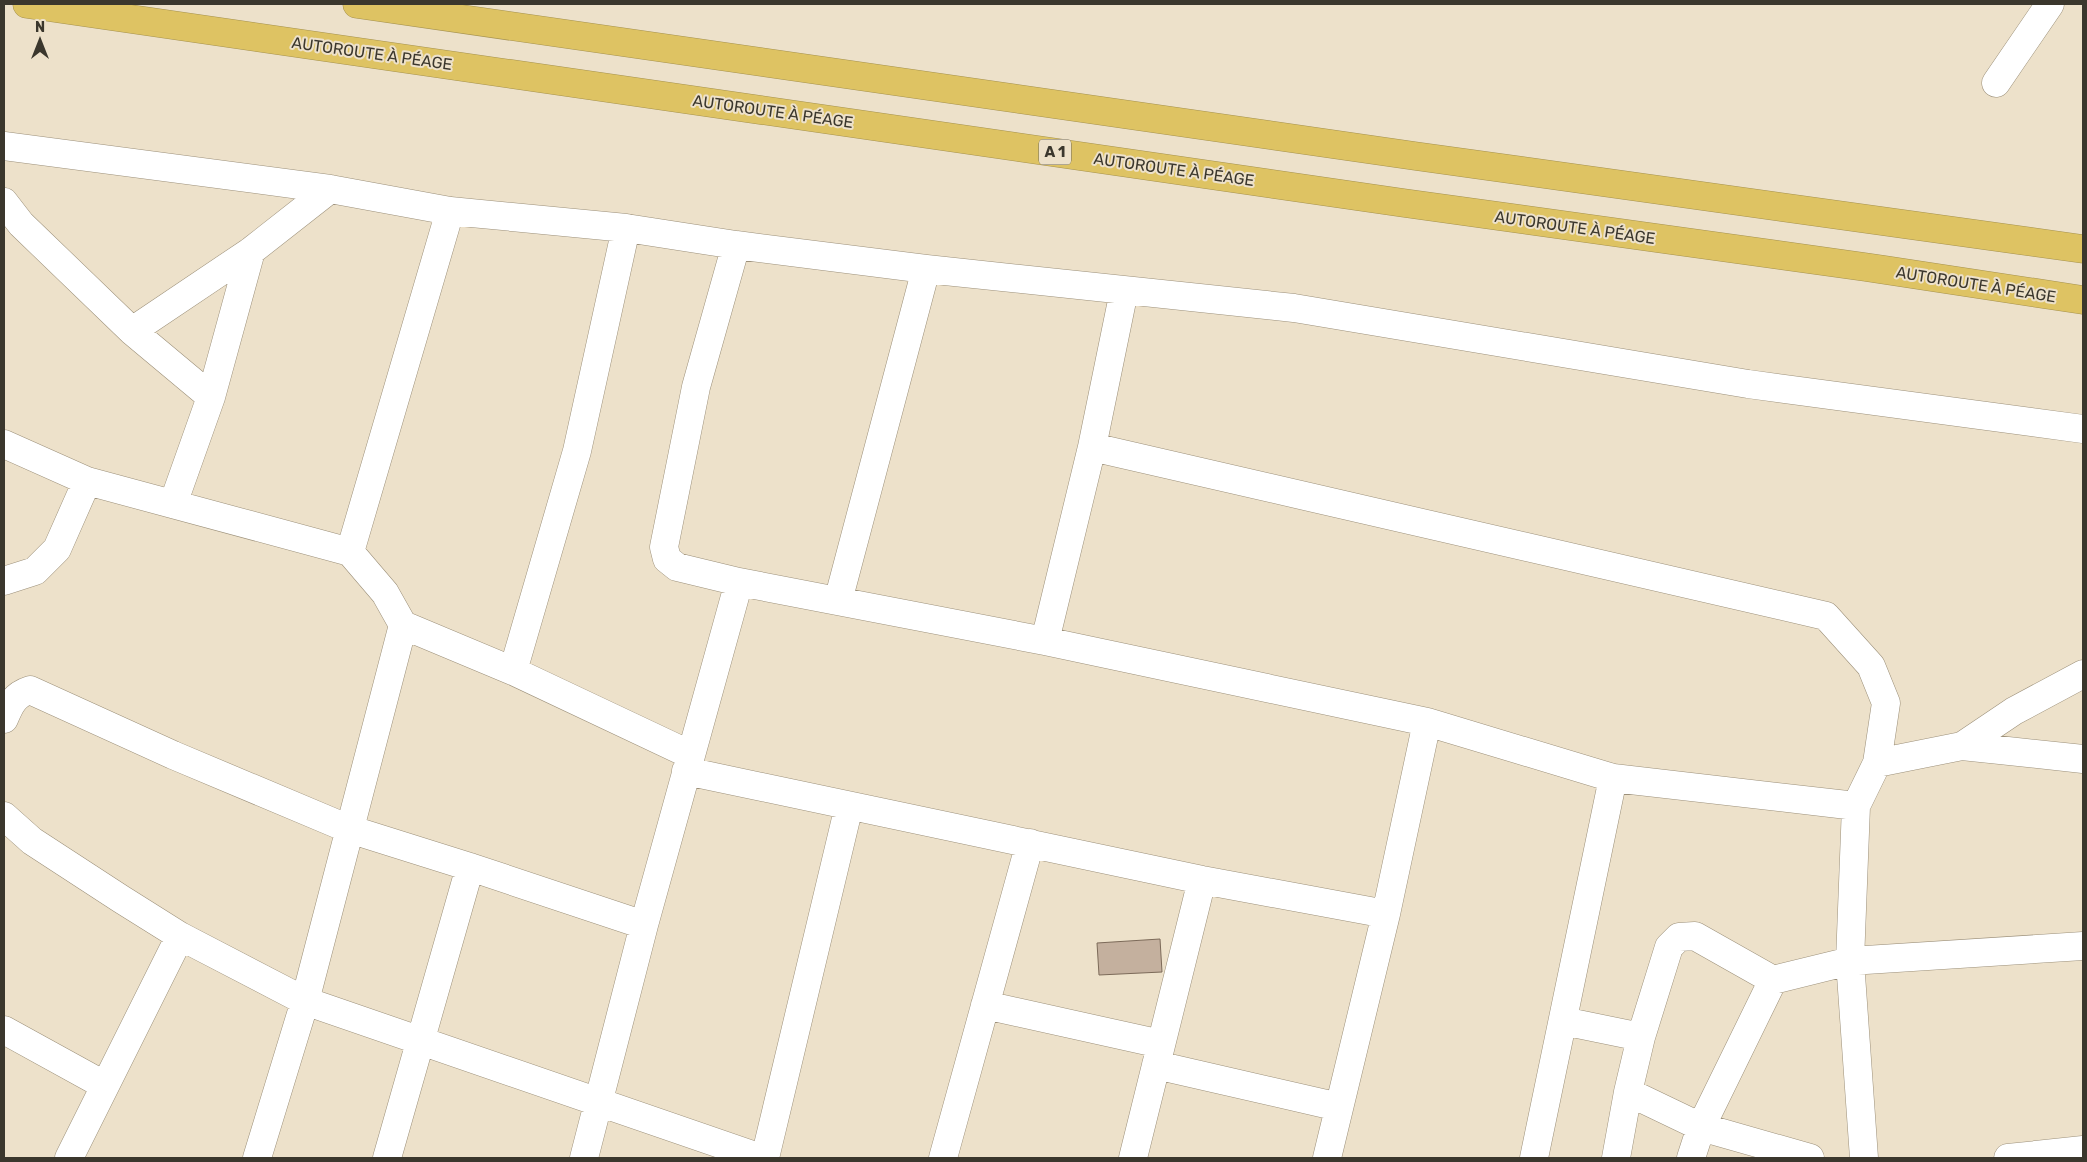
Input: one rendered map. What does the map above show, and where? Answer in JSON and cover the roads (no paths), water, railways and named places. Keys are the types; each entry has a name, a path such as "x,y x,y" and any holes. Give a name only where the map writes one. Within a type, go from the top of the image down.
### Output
{"highway":[{"name":"AUTOROUTE À PÉAGE","path":"27,4 1404,203 1866,267 2083,300"},
{"path":"357,4 1415,156 2083,249"}],"street":[{"path":"1996,83 2050,4"},
{"path":"4,146 330,189 450,211 626,228 736,245 926,269 1294,308 1748,384 2083,429"},
{"path":"132,331 251,251 330,189"},
{"path":"4,202 12,230 211,397"},
{"path":"350,552 450,211"},
{"path":"514,671 577,450 626,228"},
{"path":"736,245 696,387 664,547 667,559 677,567 739,582 1045,641 1427,722 1613,778 1856,806"},
{"path":"174,504 211,397 251,251"},
{"path":"838,601 926,269"},
{"path":"1045,641 1092,447 1124,291"},
{"path":"4,444 88,480 350,552 385,593 403,625 514,671 689,763 849,806 1202,880 1386,914"},
{"path":"1092,447 1826,616 1871,666 1886,703 1877,763 1856,806 1850,960 1864,1158"},
{"path":"4,581 34,570 57,549 88,480"},
{"path":"584,1158 644,925 739,582"},
{"path":"257,1158 305,1000 403,625"},
{"path":"1962,746 2014,710 2083,674"},
{"path":"4,719 12,700 20,693 30,690 174,755 349,829 644,925"},
{"path":"1327,1158 1386,914 1427,722"},
{"path":"1877,763 1962,746 2083,758"},
{"path":"1534,1158 1613,778"},
{"path":"4,816 32,840 99,886 180,936 305,1000 763,1158 849,806"},
{"path":"943,1158 1030,843"},
{"path":"387,1158 470,867"},
{"path":"1133,1158 1202,880"},
{"path":"69,1158 180,936"},
{"path":"1616,1158 1628,1092 1641,1037 1669,947 1679,937 1695,936 1773,980 1850,960 2083,946"},
{"path":"1691,1158 1701,1127 1773,980"},
{"path":"985,1005 1340,1107"},
{"path":"1563,1020 1641,1037"},
{"path":"4,1030 104,1085"},
{"path":"1628,1092 1701,1127 1810,1158"},
{"path":"2008,1158 2083,1150"}]}
